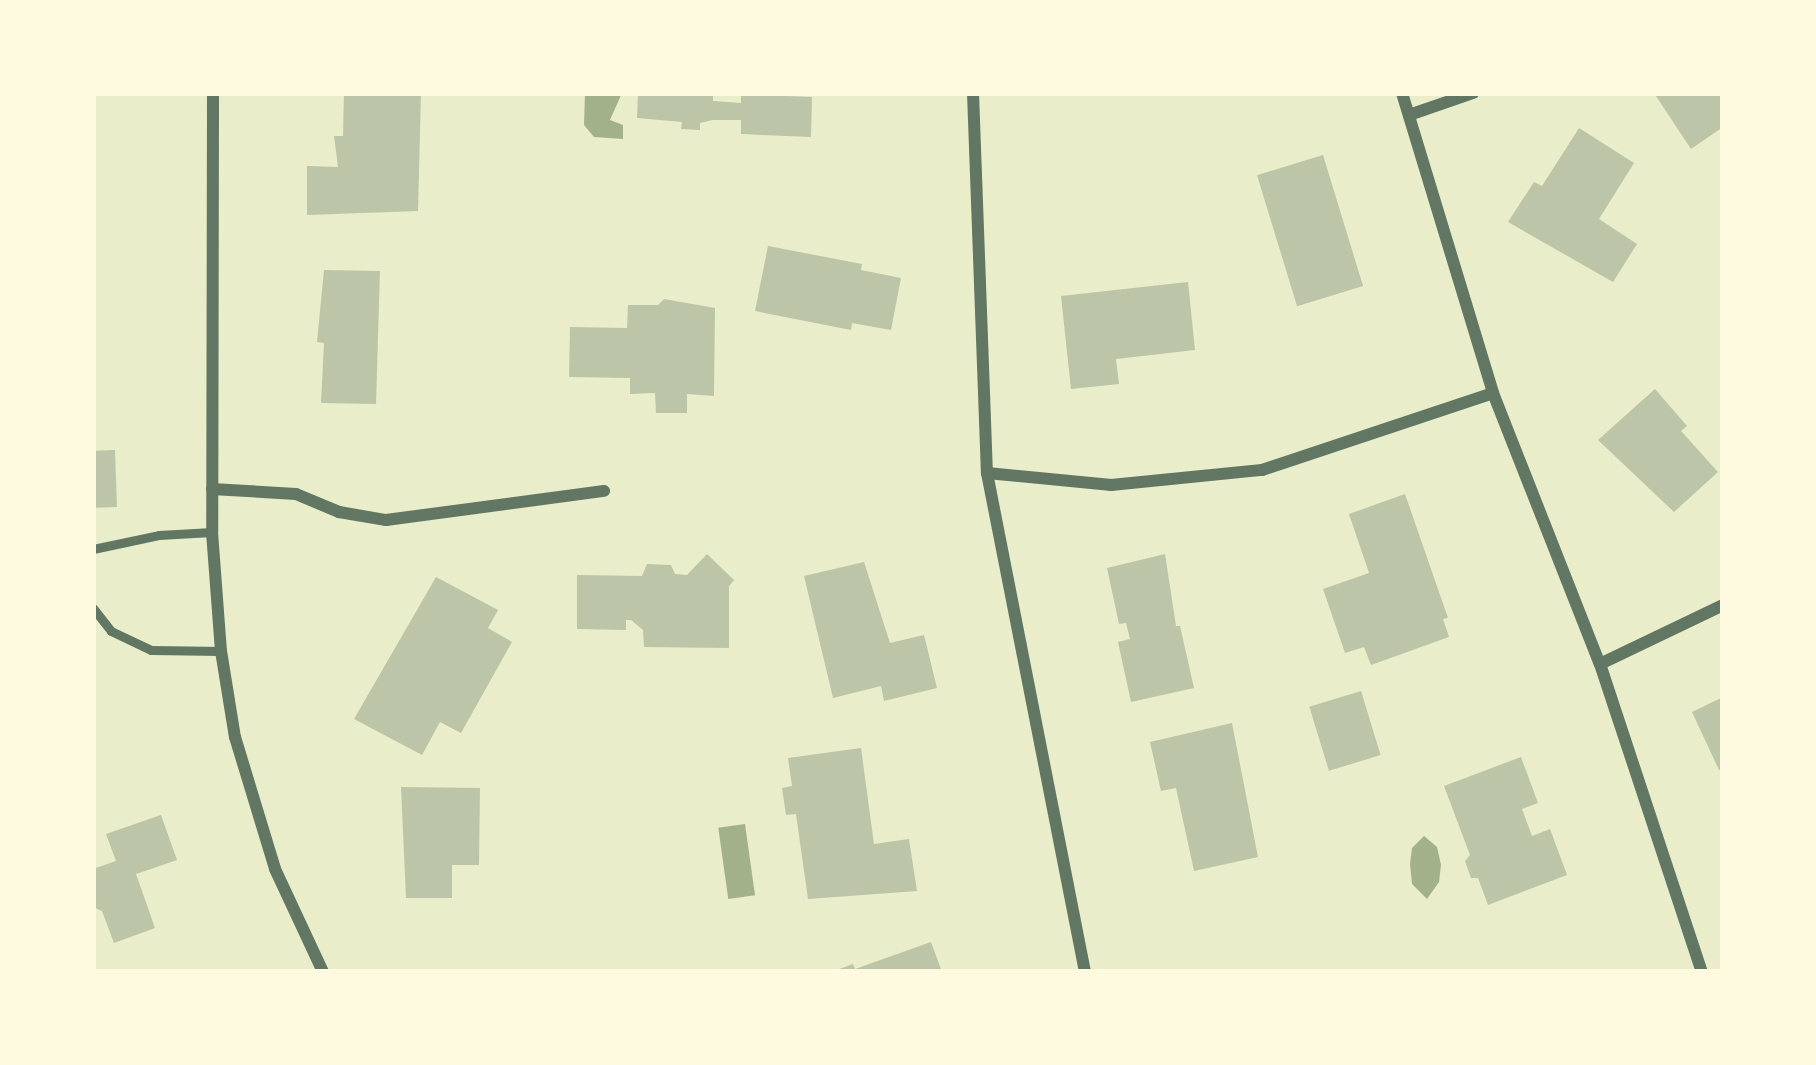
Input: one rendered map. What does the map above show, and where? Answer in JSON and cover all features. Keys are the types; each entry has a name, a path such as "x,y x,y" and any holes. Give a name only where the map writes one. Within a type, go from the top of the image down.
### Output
{"street":[{"path":"213,93 212,532 220,651 236,737 275,869 323,972"},
{"path":"973,93 987,473 1085,972"},
{"path":"1402,93 1493,393 1600,664 1702,972"},
{"path":"1409,115 1473,93"},
{"path":"987,473 1112,485 1262,470 1493,393"},
{"path":"212,489 296,494 339,512 386,520 604,491"},
{"path":"1600,664 1723,605"}],"lane":[{"path":"93,550 159,535 212,532"},
{"path":"93,608 111,632 151,650 220,651"}],"shaded area":[{"path":"585,93 622,93 610,120 623,125 623,139 594,137 584,125"},
{"path":"745,824 755,895 728,899 718,828"},
{"path":"1424,836 1437,847 1441,865 1439,882 1427,899 1412,884 1410,864 1412,848"}],"building":[{"path":"344,93 421,93 418,211 307,215 307,166 338,167 334,136 343,136"},
{"path":"638,93 713,93 713,101 741,103 741,94 812,97 811,137 741,134 741,120 700,123 700,130 681,129 682,122 637,118"},
{"path":"1654,93 1723,93 1723,127 1691,149"},
{"path":"1579,128 1634,163 1599,219 1637,244 1613,282 1508,222 1534,182 1542,186"},
{"path":"1323,155 1363,286 1297,306 1257,175"},
{"path":"768,246 862,264 861,270 901,278 891,330 852,323 851,330 755,311"},
{"path":"324,270 380,271 376,404 321,403 324,343 317,342"},
{"path":"1188,282 1195,350 1116,359 1119,384 1071,389 1061,296"},
{"path":"664,299 715,308 714,396 687,394 687,413 656,413 655,393 630,394 630,378 569,377 570,327 627,328 628,305 658,305"},
{"path":"1655,389 1687,426 1681,431 1718,472 1674,512 1598,440"},
{"path":"115,450 117,507 95,508 93,451"},
{"path":"1405,494 1448,618 1443,619 1449,637 1371,665 1364,647 1345,653 1323,589 1369,573 1349,514"},
{"path":"707,554 734,580 729,586 729,648 644,647 643,630 631,620 626,620 626,630 577,629 577,575 642,576 647,564 671,565 675,574 687,575"},
{"path":"1165,554 1176,626 1180,626 1194,688 1131,702 1118,642 1130,639 1126,623 1119,624 1107,568"},
{"path":"864,562 890,643 924,635 937,688 884,701 881,686 833,698 804,576"},
{"path":"436,577 498,610 488,628 512,642 461,733 440,722 422,755 354,719"},
{"path":"1361,691 1381,755 1329,771 1309,707"},
{"path":"1723,697 1723,768 1719,770 1692,712"},
{"path":"1232,723 1258,857 1194,871 1176,788 1161,791 1150,742"},
{"path":"861,748 874,844 909,839 917,891 808,899 796,814 786,815 782,788 792,786 788,758"},
{"path":"1521,757 1538,803 1522,809 1532,836 1550,829 1567,875 1488,905 1478,878 1471,878 1465,861 1470,855 1444,786"},
{"path":"401,787 480,788 479,865 452,865 452,898 406,898"},
{"path":"161,815 177,860 136,874 155,928 114,943 102,911 93,907 93,869 116,861 106,834"},
{"path":"931,942 942,972 831,972 853,964 855,969"}]}
